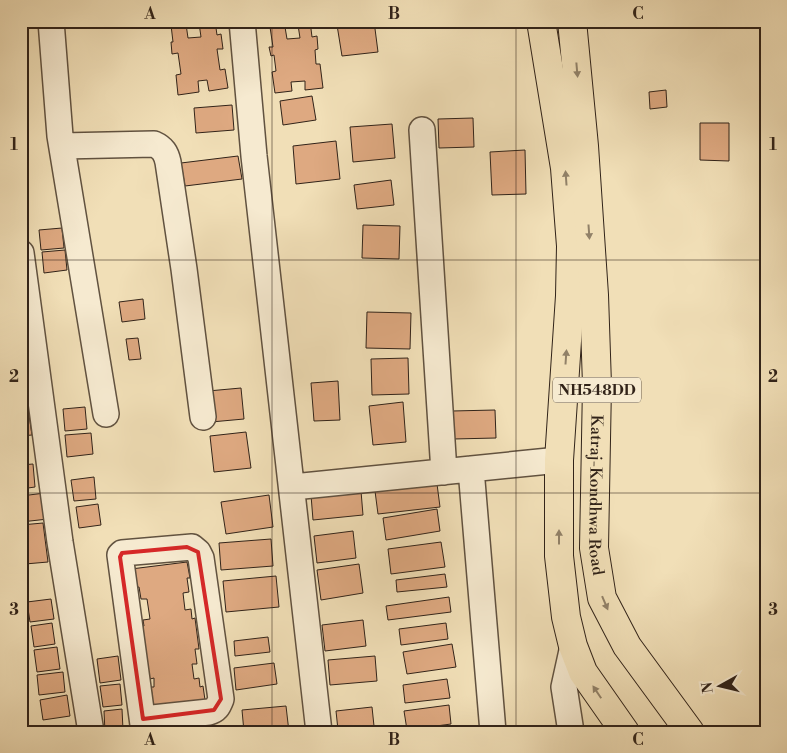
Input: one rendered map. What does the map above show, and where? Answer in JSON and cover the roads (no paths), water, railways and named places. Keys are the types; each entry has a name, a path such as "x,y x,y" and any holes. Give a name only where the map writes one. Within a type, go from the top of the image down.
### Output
{"highway":[{"name":"NH548DD","path":"541,21 565,168 571,246 570,296 558,460 559,556 566,616 573,646 583,672 625,732"},
{"name":"Katraj-Kondhwa Road","path":"572,21 584,146 594,296 598,384 594,548 602,598 627,646 690,732"}],"street":[{"path":"51,21 62,146 106,414"},
{"path":"242,21 254,156 320,732"},
{"path":"422,130 444,472"},
{"path":"62,146 154,144 161,147 166,153 184,269 203,417"},
{"path":"21,253 60,542 91,732"},
{"path":"292,487 558,460"},
{"path":"471,469 493,732"},
{"path":"192,547 201,558 221,699 218,706 209,712 144,725 120,555 122,552 192,547"},
{"path":"571,732 564,687 573,646"}]}
